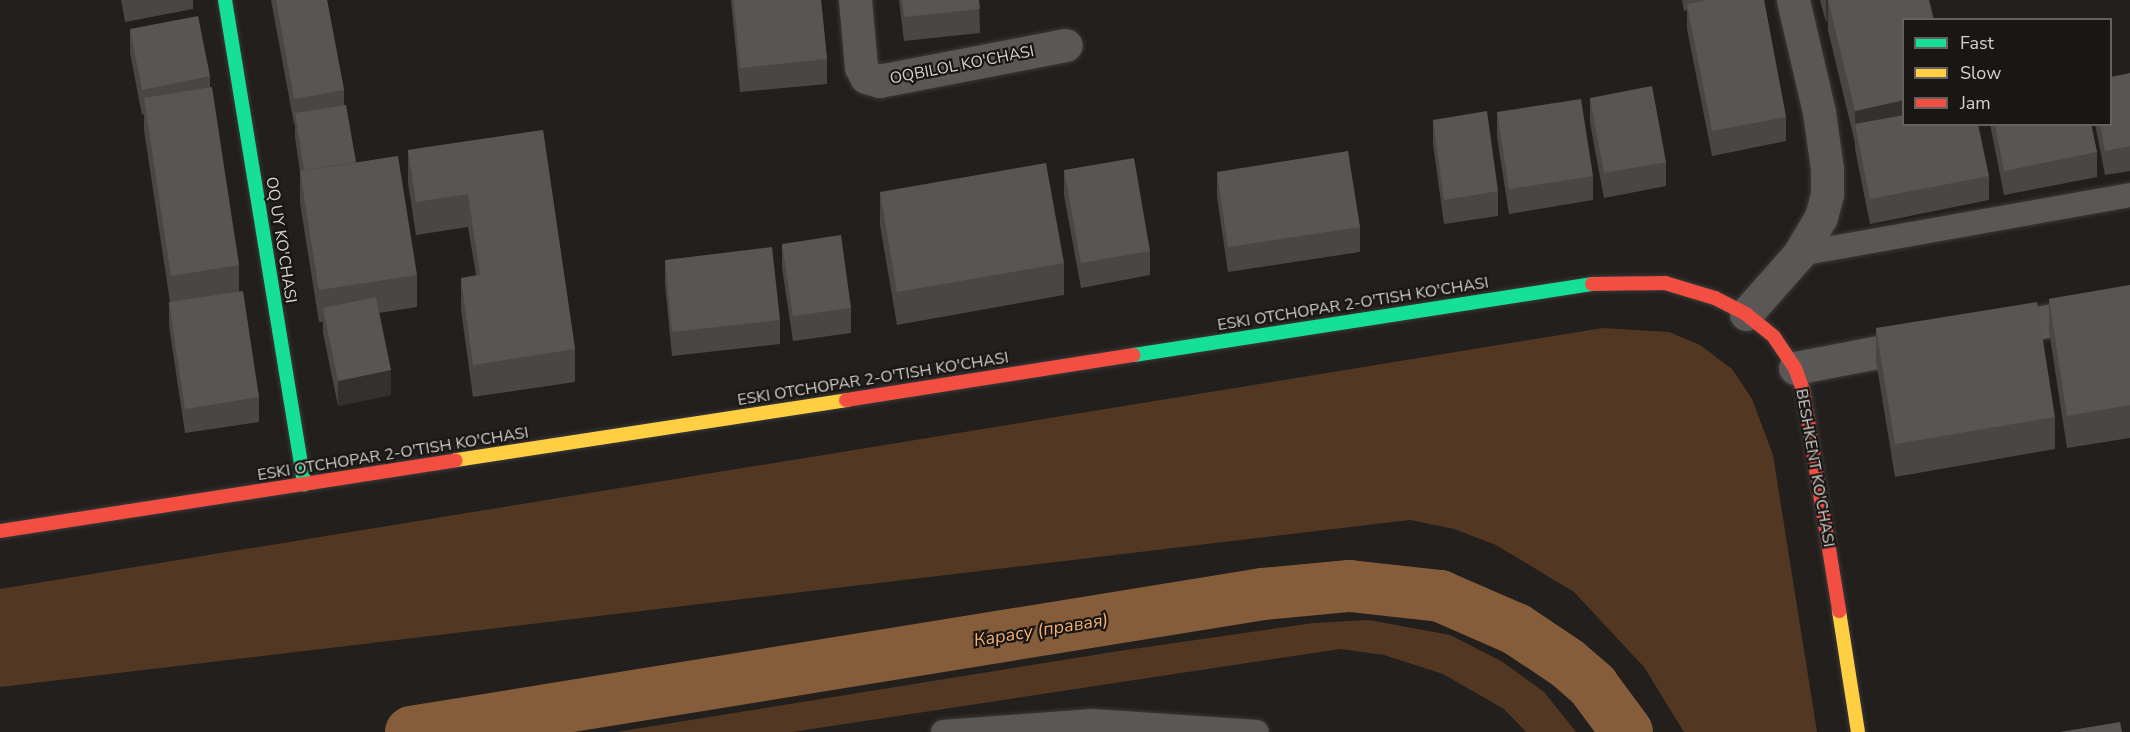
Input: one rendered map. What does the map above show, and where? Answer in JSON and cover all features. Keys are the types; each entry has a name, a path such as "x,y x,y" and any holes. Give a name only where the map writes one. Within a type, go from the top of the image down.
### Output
{"street":[{"name":"OQ UY KO'CHASI","path":"225,0 304,484"},
{"name":"OQBILOL KO'CHASI","path":"855,0 861,67 866,77 879,81 1066,45"},
{"path":"1746,314 1799,254 1821,217 1827,170 1819,112 1792,0"},
{"name":"ESKI OTCHOPAR 2-O'TISH KO'CHASI","path":"0,531 1611,281 1683,287 1746,314"},
{"path":"1795,368 2130,306"},
{"name":"BESHKENT KO'CHASI","path":"1746,314 1774,337 1795,368 1803,390 1858,732"}],"lane":[{"path":"1799,254 2130,195"},
{"path":"943,732 1093,722 1257,732"}],"shaded area":[{"path":"1603,328 1669,332 1700,345 1732,369 1752,399 1773,455 1817,732 1684,732 1644,667 1574,592 1496,545 1454,529 1410,520 0,687 0,589"},
{"path":"1369,620 1450,635 1501,661 1544,692 1576,732 1526,732 1504,709 1443,674 1384,655 1340,649 792,732 616,732 1119,651 1313,623"}],"building":[{"path":"276,0 327,0 344,90 294,99"},
{"path":"734,0 821,0 827,59 740,68"},
{"path":"902,0 979,0 980,9 904,17"},
{"path":"1707,0 1764,0 1786,117 1712,131 1687,4"},
{"path":"1828,0 1929,0 1934,18 1902,18 1902,100 1855,111"},
{"path":"198,16 210,76 142,90 130,29"},
{"path":"2130,73 2130,146 2105,151 2100,126 2112,126 2112,77"},
{"path":"1652,86 1666,162 1604,173 1590,98"},
{"path":"212,87 239,265 171,276 144,98"},
{"path":"1581,99 1593,176 1509,189 1497,112"},
{"path":"346,105 356,162 304,170 295,113"},
{"path":"1487,111 1498,191 1444,200 1433,120"},
{"path":"1902,115 1902,126 1978,126 1989,176 1870,199 1855,124"},
{"path":"1995,126 2091,126 2097,152 2004,171"},
{"path":"543,130 575,349 473,365 461,278 480,275 468,194 416,202 408,150"},
{"path":"1348,151 1360,227 1228,247 1217,172"},
{"path":"398,156 417,275 319,290 300,171"},
{"path":"1134,158 1150,251 1081,263 1064,170"},
{"path":"1046,163 1064,263 897,292 880,192"},
{"path":"841,235 851,308 793,316 782,244"},
{"path":"772,247 780,320 672,332 665,260"},
{"path":"2130,285 2130,405 2067,416 2049,299"},
{"path":"243,291 259,397 185,409 169,302"},
{"path":"376,297 391,370 338,381 323,308"},
{"path":"2037,302 2055,417 1895,444 1876,328"},
{"path":"2120,722 2122,732 2060,732"}],"waterway":[{"name":"Карасу (правая)","path":"411,732 1263,594 1350,586 1440,596 1516,629 1567,663 1593,686 1627,732"}],"traffic: fast":[{"path":"225,0 304,485"},
{"path":"1134,355 1592,284"}],"traffic: slow":[{"path":"456,460 846,400"},
{"path":"1839,611 1858,732"}],"traffic: jam":[{"path":"1592,284 1665,283 1715,298 1746,314 1774,337 1795,368 1803,390 1839,611"},
{"path":"846,400 1134,355"},
{"path":"0,531 456,460"}]}
